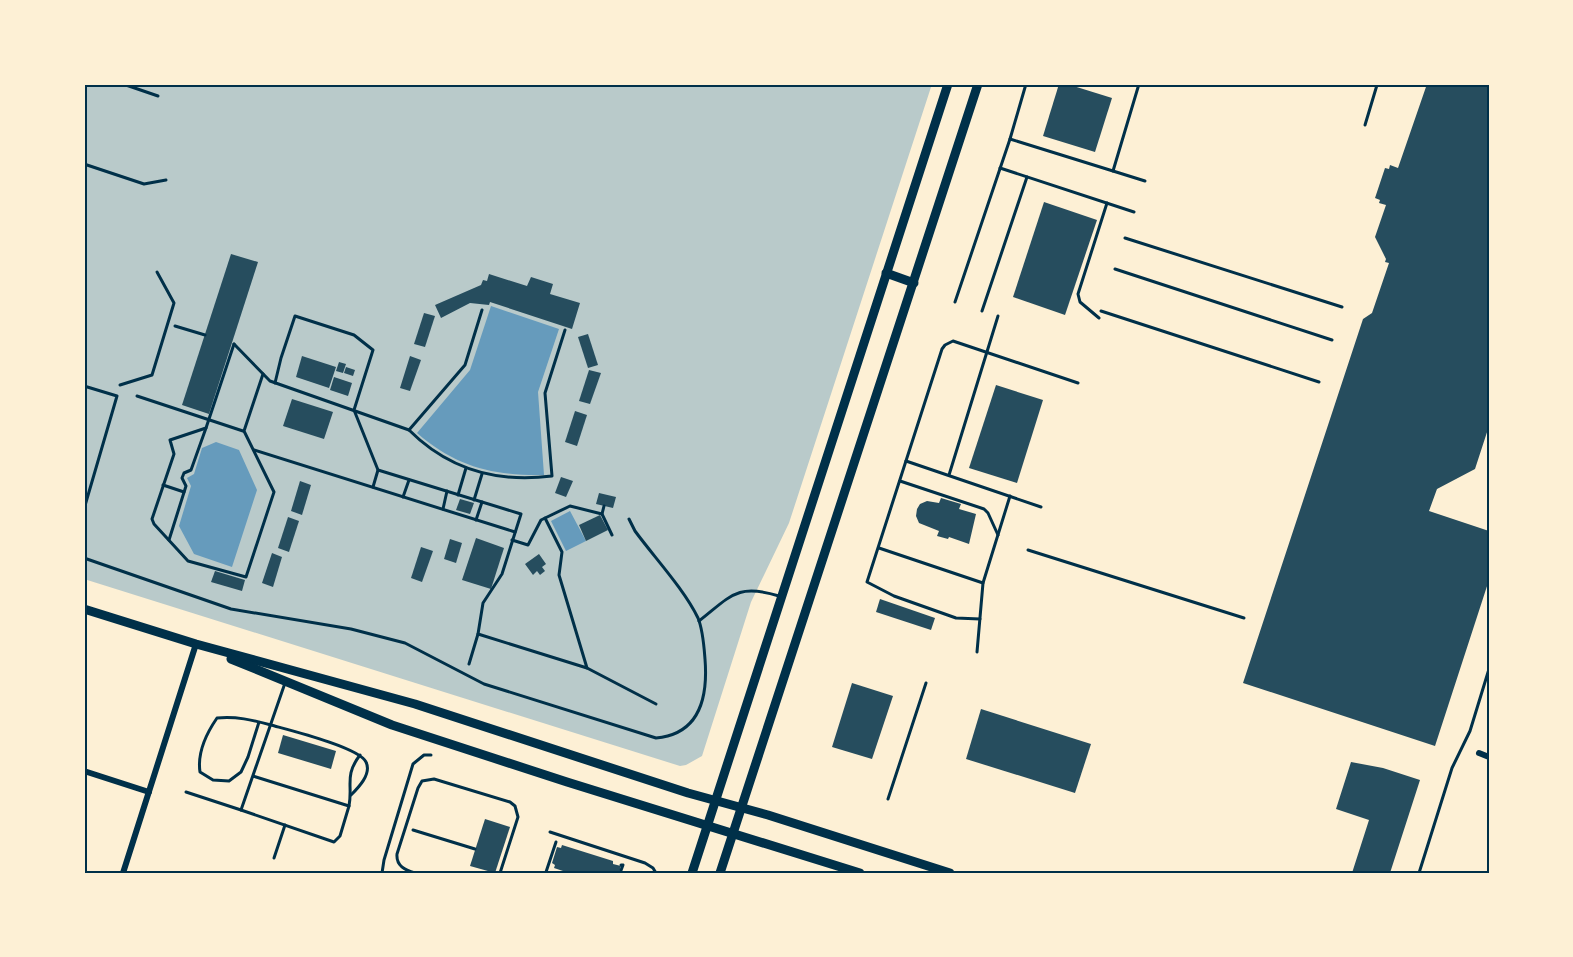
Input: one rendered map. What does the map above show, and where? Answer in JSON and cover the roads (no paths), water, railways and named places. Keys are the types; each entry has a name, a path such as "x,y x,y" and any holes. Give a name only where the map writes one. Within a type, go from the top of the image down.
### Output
{"main road":[{"path":"692,873 948,84"},
{"path":"720,873 978,84"},
{"path":"886,273 914,283"},
{"path":"84,609 196,644 415,704 950,873"},
{"path":"196,644 392,725 860,873"}],"street":[{"path":"123,873 196,644"},
{"path":"1479,753 1489,757"},
{"path":"84,771 149,792"}],"lane":[{"path":"123,84 158,96"},
{"path":"955,302 1010,139 1026,84"},
{"path":"1113,171 1139,84"},
{"path":"1365,125 1376,84"},
{"path":"1010,139 1145,181"},
{"path":"84,164 144,184 166,180"},
{"path":"1000,168 1134,212"},
{"path":"982,311 1027,177"},
{"path":"1099,318 1080,302 1078,294 1107,203"},
{"path":"1125,238 1342,307"},
{"path":"1115,269 1332,340"},
{"path":"120,385 152,375 174,303 157,272"},
{"path":"1101,311 1319,382"},
{"path":"949,475 998,316"},
{"path":"980,619 956,618 894,596 867,582 945,345 953,341 1078,383"},
{"path":"84,386 117,396 84,508"},
{"path":"906,461 1041,507"},
{"path":"900,481 984,509 998,535"},
{"path":"977,652 983,583 1010,496"},
{"path":"84,558 231,609 351,629 405,643 484,684 656,738 669,737 687,727 698,713 705,696 707,679 704,644 699,621 691,606 634,531 629,519"},
{"path":"879,547 983,583"},
{"path":"1028,550 1244,618"},
{"path":"699,621 736,592 762,590 781,596"},
{"path":"1419,873 1452,768 1470,731 1489,669"},
{"path":"241,810 285,681"},
{"path":"888,799 926,683"},
{"path":"259,722 241,772 229,781 213,780 200,772 198,760 207,733 218,718 234,716 259,722 271,725 345,748 360,755 366,762 367,768 362,785 351,795"},
{"path":"186,792 334,842 340,836 349,806 351,795 348,781 353,764 360,755"},
{"path":"253,776 349,806"},
{"path":"415,873 402,868 396,860 418,788 422,781 428,779 510,802 515,806 518,817 500,873"},
{"path":"274,858 285,825"},
{"path":"550,832 645,862 656,873"}],"water":[{"path":"491,306 559,329 538,392 544,475 509,474 476,467 446,454 417,433 470,370"},
{"path":"216,442 239,450 257,490 232,567 194,554 179,526 191,486 187,478 194,474 202,448"},
{"path":"570,511 586,541 566,551 551,521"}]}
